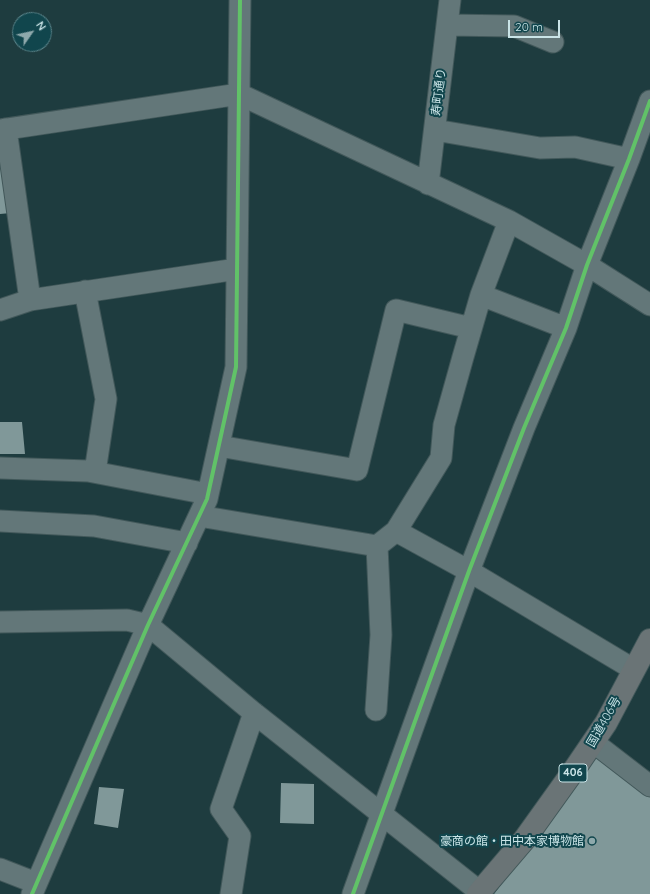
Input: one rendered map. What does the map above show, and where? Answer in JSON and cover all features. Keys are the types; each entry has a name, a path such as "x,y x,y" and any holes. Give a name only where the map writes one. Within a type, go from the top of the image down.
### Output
{"highway":[{"name":"国道406号","path":"479,893 524,840 606,723 633,669 650,640"}],"street":[{"path":"0,869 34,889 148,625 187,543 208,494 236,367 240,0"},
{"name":"寿町通り","path":"428,184 450,0"},
{"path":"447,25 514,26 553,42"},
{"path":"30,300 3,130 239,94 509,222 587,265 650,305"},
{"path":"353,894 469,571 524,428 566,328 587,265 650,101"},
{"path":"435,130 540,148 575,147 629,159"},
{"path":"199,516 377,546 396,531 441,458 444,425 471,328 481,295 509,222"},
{"path":"0,310 30,300 237,269"},
{"path":"85,291 106,399 95,472"},
{"path":"481,295 566,328"},
{"path":"218,446 356,470 396,310 471,328"},
{"path":"0,468 95,472 208,494"},
{"path":"0,521 94,526 187,543"},
{"path":"396,531 469,571 633,669"},
{"path":"376,710 381,635 377,546"},
{"path":"0,622 128,620 148,625 254,713 382,812 479,893"},
{"path":"231,894 240,836 221,809 254,713"},
{"path":"593,742 650,786"}],"building":[{"path":"0,148 11,213 0,214"},
{"path":"0,422 22,422 25,454 0,454"},
{"name":"豪商の館・田中本家博物館","path":"601,751 650,789 650,894 494,894"},
{"path":"281,783 314,784 314,824 280,823"},
{"path":"99,787 124,789 118,828 94,824"}],"cycle path":[{"path":"32,894 148,625 207,499 236,367 240,0"},
{"path":"353,894 469,571 524,428 566,328 587,265 650,101"}],"place":[{"name":"豪商の館・田中本家博物館","path":"592,841"}]}
